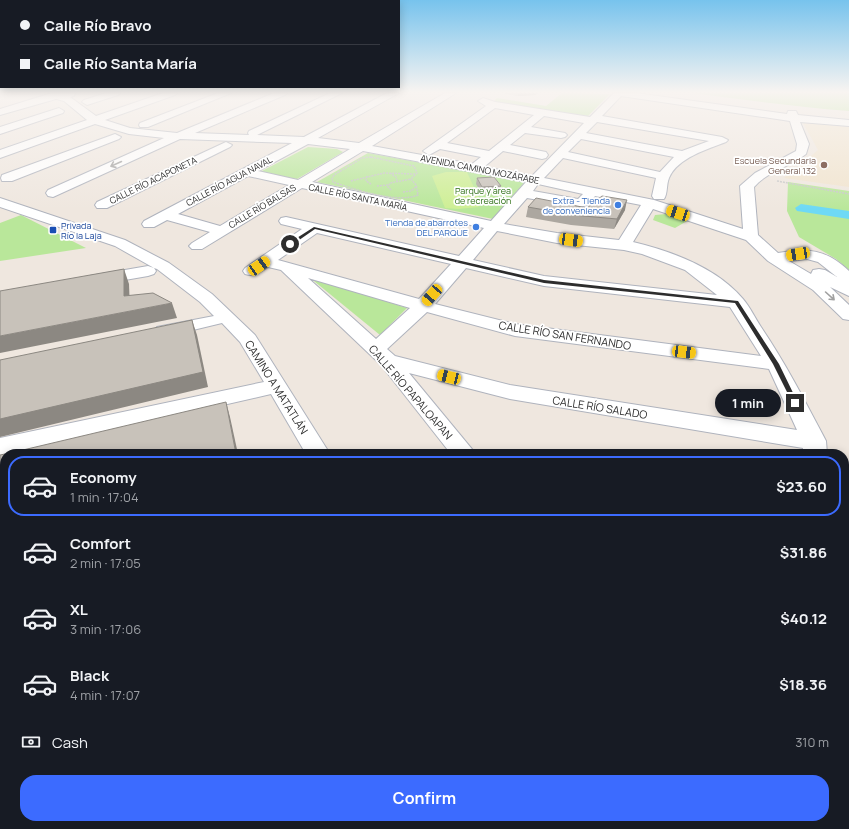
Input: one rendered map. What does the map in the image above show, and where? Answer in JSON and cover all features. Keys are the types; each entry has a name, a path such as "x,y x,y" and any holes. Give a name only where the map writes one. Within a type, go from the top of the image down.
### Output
{"street":[{"path":"0,154 62,132"},
{"path":"67,132 103,141"},
{"name":"AVENIDA CAMINO MOZÁRABE","path":"136,132 179,136 305,140 361,147 592,192 654,200 751,237"},
{"path":"53,193 72,183 190,132"},
{"name":"CALLE RÍO AGUA NAVAL","path":"149,224 322,132"},
{"name":"CALLE RÍO BALSAS","path":"197,246 387,132"},
{"path":"453,132 433,148 491,155"},
{"path":"475,168 519,132"},
{"path":"539,132 561,135"},
{"path":"382,356 423,306 493,226 581,132"},
{"path":"671,132 722,140"},
{"path":"624,245 654,200 663,176 683,155 722,140 728,136 728,132"},
{"path":"799,132 803,144 802,152 795,158 754,177 747,186 751,237 819,286 849,315"},
{"path":"578,135 683,155"},
{"path":"7,178 115,136"},
{"name":"CALLE RÍO ACAPONETA","path":"102,205 226,145"},
{"path":"501,147 542,154"},
{"path":"152,148 175,150"},
{"path":"190,150 213,152"},
{"path":"560,154 663,176"},
{"path":"0,160 32,168"},
{"path":"615,179 623,167"},
{"name":"CALLE RÍO SANTA MARÍA","path":"246,172 493,226 571,240 624,245 660,254 691,267 714,283 736,302 776,364 815,448"},
{"path":"72,183 120,196"},
{"path":"524,192 579,204 583,202 592,192"},
{"name":"CAMINO A MATATLÁN","path":"0,205 19,208 120,244 163,266 206,298 248,339 315,449"},
{"path":"166,215 222,231"},
{"path":"56,221 148,271 214,321 267,388 298,449"},
{"path":"286,221 461,263 544,281 736,302"},
{"path":"251,271 314,228"},
{"path":"776,254 806,254 824,258 849,280"},
{"path":"776,254 849,291"},
{"name":"CALLE RÍO SAN FERNANDO","path":"266,261 423,306 516,330 776,364"},
{"name":"CALLE RÍO PAPALOAPAN","path":"286,266 382,356 460,449"},
{"path":"78,283 148,271"},
{"path":"145,334 214,321"},
{"name":"CALLE RÍO SALADO","path":"382,356 510,392 815,448"},
{"path":"0,447 267,388"}],"path":[{"path":"367,176 367,183 376,186 388,185 397,181 411,179 416,174 416,168 410,165 366,158 334,175 332,179 333,182 342,185 405,199 412,199 418,196 416,184 411,179"},
{"path":"390,173 396,177 397,181"},
{"path":"349,181 367,176 390,173 416,174"},
{"path":"774,180 849,194"},
{"path":"342,185 346,183"},
{"path":"388,185 390,190 397,192"}],"shaded area":[{"name":"Escuela Secundaria General 132","path":"808,132 849,132 849,187 784,178 818,150"}],"green space":[{"path":"308,147 337,149 343,152 297,179 260,172"},
{"name":"Parque y área de recreación","path":"368,153 525,182 493,219 317,182"},
{"path":"446,172 467,172 481,203 478,207 458,209 445,208 432,176"},
{"path":"788,182 849,191 849,270 836,259 799,237 787,211"},
{"path":"666,214 687,221 675,228 653,220 655,215"},
{"path":"21,215 86,248 0,261 0,223"},
{"path":"309,277 407,308 380,335"}],"building":[{"path":"494,177 501,186 482,187 477,178"},
{"path":"602,196 627,200 617,219 573,215 528,207 536,198 587,208"},
{"path":"124,269 124,296 153,293 172,303 0,336 0,291"},
{"path":"192,320 203,372 0,419 0,360"},
{"path":"226,402 235,449 27,449"}],"waterway":[{"path":"801,208 849,215"}],"place":[{"name":"Escuela Secundaria General 132","path":"824,165"},
{"name":"Extra - Tienda de conveniencia","path":"618,205"},
{"name":"Tienda de abarrotes DEL PARQUE","path":"476,227"},
{"name":"Privada Río la Laja","path":"53,230"}],"route":[{"path":"290,244 314,228 544,281 736,302 776,364 795,403"}]}
